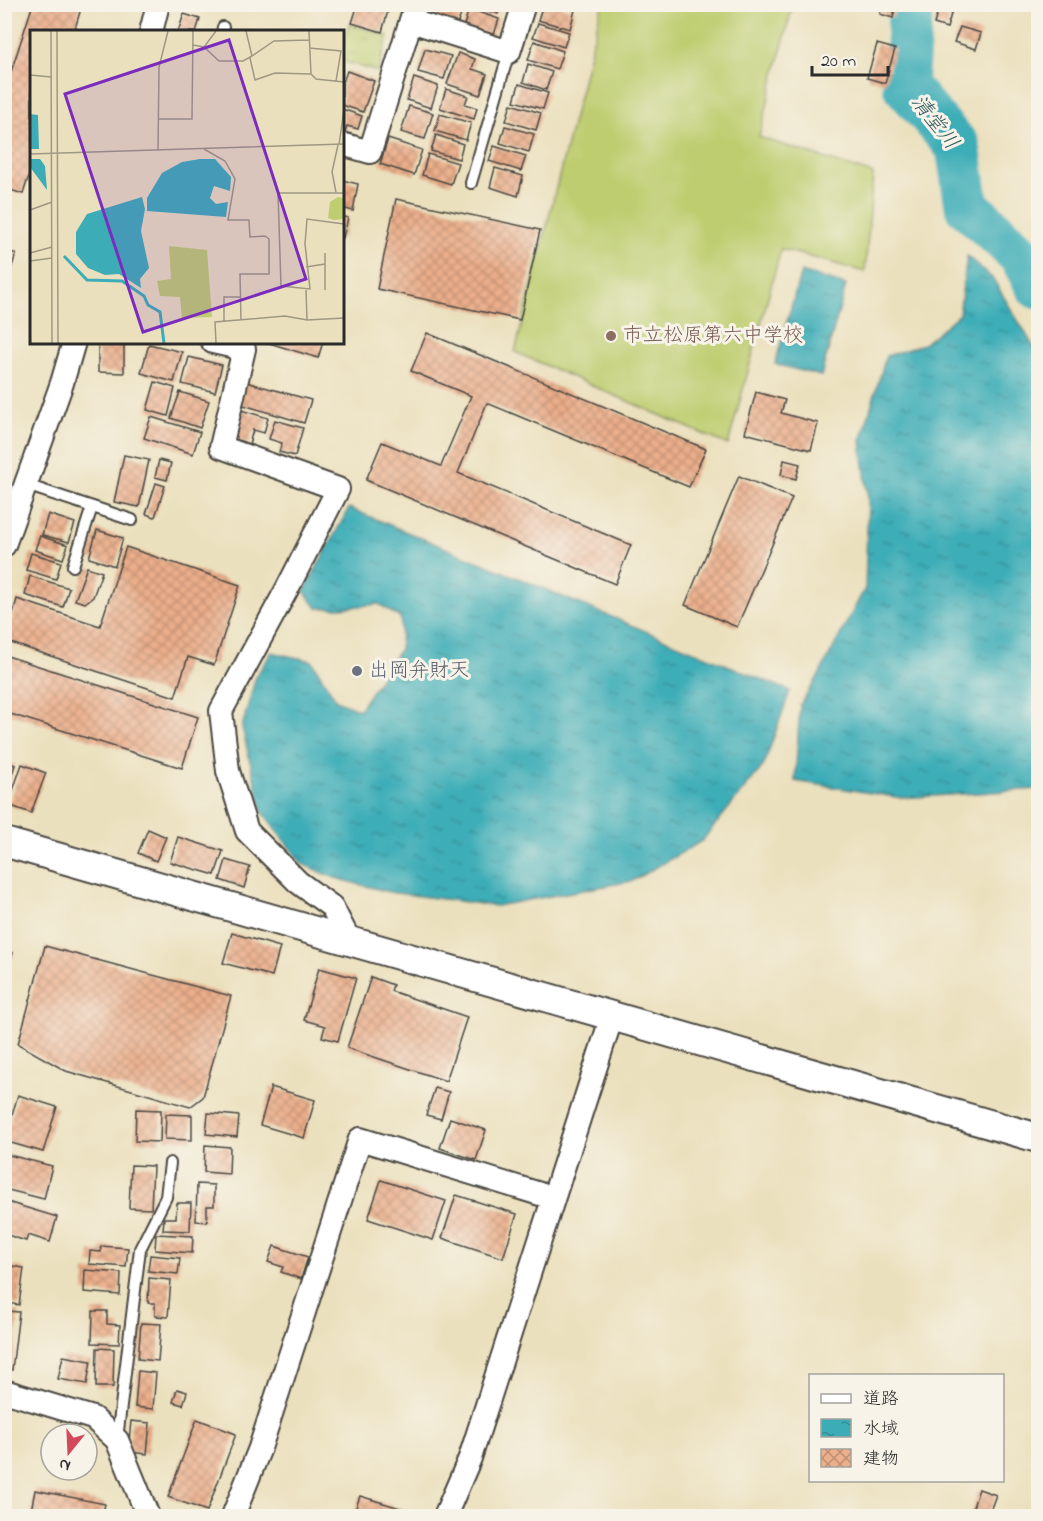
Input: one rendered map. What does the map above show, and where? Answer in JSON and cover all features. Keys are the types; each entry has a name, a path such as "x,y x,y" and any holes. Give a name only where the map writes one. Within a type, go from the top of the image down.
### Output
{"street":[{"path":"152,30 158,4"},
{"path":"344,145 370,152 414,13 509,52 524,4"},
{"path":"4,544 73,344"},
{"path":"221,344 244,350 221,447 338,489 287,590 221,711 228,771 247,831 298,882 332,908 349,940"},
{"path":"4,842 1038,1138"},
{"path":"445,1516 470,1458 612,1016"},
{"path":"233,1516 260,1448 360,1139 553,1198"},
{"path":"4,1391 93,1418 117,1440 148,1516"}],"lane":[{"path":"471,183 509,52"},
{"path":"26,485 132,520"},
{"path":"73,566 92,507"},
{"path":"117,1440 140,1249 166,1197 170,1163"}],"green space":[{"path":"602,5 779,5 792,8 759,137 873,174 865,272 781,249 728,445 515,352"},
{"path":"349,24 388,36 378,72 344,62 344,42"}],"water":[{"path":"967,256 993,279 1038,353 1038,789 902,798 795,781 800,705 818,677 865,588 868,500 861,441 886,356 924,344 959,314"},
{"path":"801,272 846,285 821,376 775,364"},
{"path":"349,508 790,691 764,765 702,841 632,881 496,906 389,892 335,878 302,864 262,811 242,727 256,676 272,652 312,661 336,700 359,710 400,649 401,619 379,604 317,608 304,591"}],"building":[{"path":"33,4 82,5 75,30 30,30 30,172 23,194 4,188 4,93"},
{"path":"358,4 366,4 388,11 382,32 352,23"},
{"path":"429,4 456,4 464,7 457,25 426,15"},
{"path":"468,4 501,4 498,14"},
{"path":"543,4 554,4 575,10 570,29 538,20"},
{"path":"883,4 896,4 893,18 880,14"},
{"path":"940,4 953,7 947,28 934,24"},
{"path":"469,9 499,19 493,38 463,28"},
{"path":"184,14 200,19 197,30 179,30"},
{"path":"538,23 569,32 564,47 533,37"},
{"path":"960,27 981,33 976,49 954,42"},
{"path":"534,41 563,51 557,69 528,60"},
{"path":"877,44 895,49 885,83 867,78"},
{"path":"425,49 451,56 444,79 418,72"},
{"path":"458,53 475,59 472,69 487,74 480,95 447,84"},
{"path":"528,64 552,72 546,90 523,82"},
{"path":"347,71 374,81 363,112 344,106 344,79"},
{"path":"414,78 438,86 431,108 407,100"},
{"path":"519,84 548,93 543,109 514,101"},
{"path":"446,89 468,96 465,104 477,108 474,119 440,108"},
{"path":"511,104 541,113 536,130 506,121"},
{"path":"409,106 433,113 425,139 401,132"},
{"path":"344,110 362,116 358,129 347,126 344,134"},
{"path":"440,114 471,123 466,140 435,131"},
{"path":"505,126 534,134 529,152 500,143"},
{"path":"436,135 463,144 459,159 431,151"},
{"path":"388,139 422,150 414,175 380,164"},
{"path":"494,146 526,156 521,171 489,161"},
{"path":"428,154 458,163 451,184 422,175"},
{"path":"495,168 523,176 518,196 490,187"},
{"path":"344,180 358,184 353,211 344,209"},
{"path":"396,199 540,230 520,320 377,289"},
{"path":"344,217 348,218 344,234"},
{"path":"4,250 16,254 5,288 4,288"},
{"path":"427,333 706,449 689,487 487,403 458,473 631,545 615,584 366,480 382,442 441,466 471,396 411,371"},
{"path":"98,344 124,344 124,373 98,372"},
{"path":"149,344 182,352 174,382 141,373"},
{"path":"272,344 322,344 318,358"},
{"path":"189,357 222,365 215,392 182,384"},
{"path":"155,382 175,388 168,416 147,410"},
{"path":"246,382 311,400 304,423 240,404"},
{"path":"180,392 209,401 200,428 171,418"},
{"path":"756,392 785,400 781,413 818,423 811,450 745,433"},
{"path":"241,410 268,418 264,433 253,430 249,444 233,439"},
{"path":"151,417 200,432 193,454 144,438"},
{"path":"275,420 303,428 295,456 279,452 282,443 269,439"},
{"path":"124,455 149,460 139,507 114,502"},
{"path":"159,460 171,463 167,480 155,477"},
{"path":"784,460 800,464 796,479 781,475"},
{"path":"739,476 792,498 737,627 685,605"},
{"path":"156,483 165,486 155,517 146,514"},
{"path":"48,514 75,523 69,542 42,535"},
{"path":"97,530 123,538 115,566 89,558"},
{"path":"40,536 68,545 63,559 35,550"},
{"path":"126,547 240,585 214,665 188,657 175,697 5,641 17,599 100,626"},
{"path":"31,553 61,562 56,579 26,570"},
{"path":"87,567 102,572 93,597 85,603 75,600"},
{"path":"30,576 69,588 63,607 25,595"},
{"path":"4,655 198,717 182,768 4,712"},
{"path":"4,761 15,765 5,794 4,794"},
{"path":"22,764 46,773 31,813 8,805"},
{"path":"148,829 166,837 156,861 138,853"},
{"path":"178,837 223,851 215,875 170,862"},
{"path":"226,860 250,867 244,888 220,880"},
{"path":"232,933 280,947 272,976 223,963"},
{"path":"45,946 231,996 203,1097 190,1107 66,1071 18,1044"},
{"path":"5,950 13,953 5,977"},
{"path":"319,968 356,978 338,1041 322,1037 325,1026 304,1020"},
{"path":"371,977 393,985 391,991 467,1017 446,1081 347,1048"},
{"path":"271,1087 315,1100 304,1138 260,1125"},
{"path":"435,1088 449,1092 441,1119 426,1115"},
{"path":"18,1095 57,1107 43,1152 4,1141"},
{"path":"136,1109 161,1110 160,1142 135,1141"},
{"path":"208,1113 239,1116 237,1137 206,1134"},
{"path":"166,1114 192,1115 192,1140 165,1139"},
{"path":"450,1118 486,1130 476,1160 440,1148"},
{"path":"205,1145 230,1147 229,1174 204,1172"},
{"path":"5,1154 52,1166 44,1199 4,1189"},
{"path":"131,1165 153,1166 151,1209 129,1208"},
{"path":"381,1180 446,1201 433,1240 368,1219"},
{"path":"197,1184 214,1185 214,1206 207,1206 207,1222 196,1221"},
{"path":"456,1195 517,1214 503,1258 442,1238"},
{"path":"4,1201 57,1217 50,1242 28,1235 26,1241 4,1234"},
{"path":"177,1203 191,1203 190,1231 163,1230 164,1218 176,1218"},
{"path":"156,1234 193,1236 192,1253 155,1250"},
{"path":"101,1246 128,1248 126,1267 89,1264 90,1251 101,1252"},
{"path":"274,1246 308,1257 301,1279 281,1272 283,1267 268,1262"},
{"path":"150,1255 180,1258 178,1274 148,1271"},
{"path":"12,1266 24,1268 19,1305 7,1303"},
{"path":"85,1270 121,1273 120,1295 84,1292"},
{"path":"149,1278 171,1280 168,1317 155,1316 155,1303 148,1303"},
{"path":"6,1311 19,1312 12,1370 4,1369"},
{"path":"93,1311 107,1311 107,1324 120,1325 119,1344 92,1343"},
{"path":"141,1323 161,1324 158,1361 138,1359"},
{"path":"97,1348 114,1349 113,1387 96,1387"},
{"path":"63,1356 91,1361 87,1384 58,1379"},
{"path":"138,1371 156,1373 153,1409 135,1407"},
{"path":"177,1389 187,1392 183,1405 173,1402"},
{"path":"197,1419 236,1434 207,1511 168,1497"},
{"path":"131,1421 150,1423 147,1454 128,1452"},
{"path":"979,1489 996,1495 988,1516 970,1516"},
{"path":"35,1490 105,1504 102,1516 30,1516"},
{"path":"360,1496 410,1511 408,1516 353,1516"}],"waterway":[{"name":"清堂川","path":"913,4 905,86 958,147 967,206 1021,256 1038,287"}],"place":[{"name":"市立松原第六中学校","path":"611,336"},
{"name":"出岡弁財天","path":"357,671"}]}
